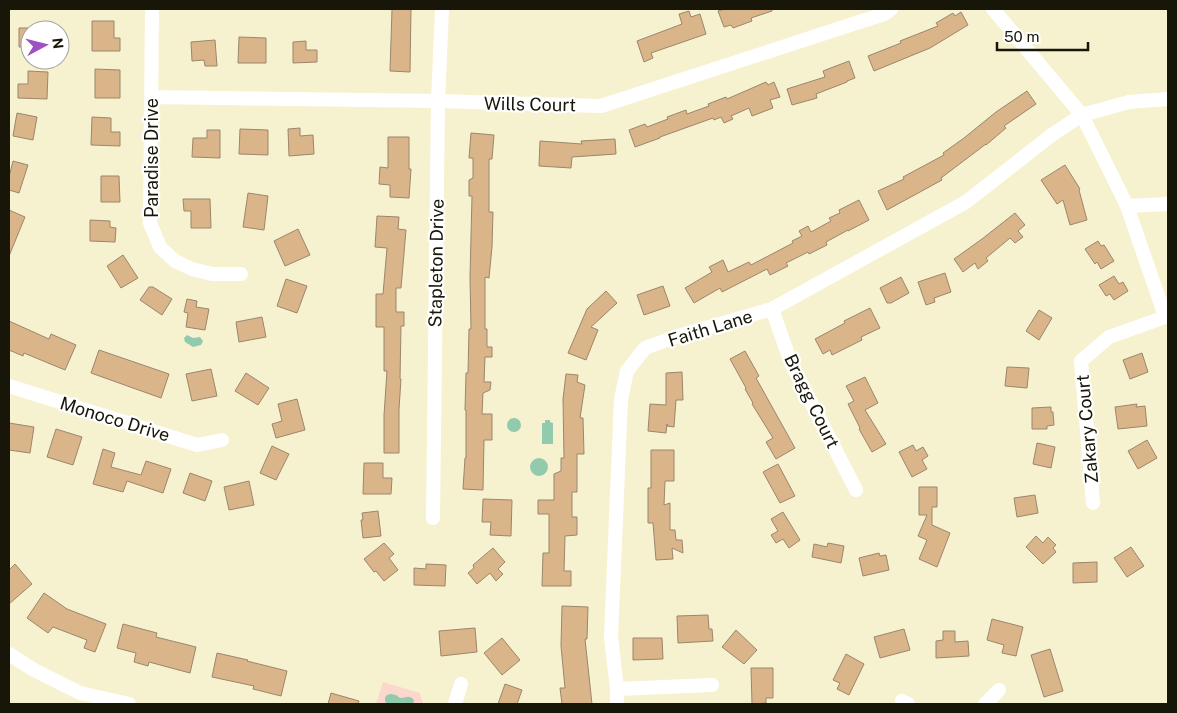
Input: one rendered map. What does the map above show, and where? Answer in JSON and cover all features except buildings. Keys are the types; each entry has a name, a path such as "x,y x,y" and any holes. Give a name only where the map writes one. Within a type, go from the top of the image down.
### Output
{"street":[{"name":"Paradise Drive","path":"152,9 150,223 160,248 175,261 192,269 212,274 241,274"},
{"name":"Stapleton Drive","path":"432,518 438,102 442,9"},
{"name":"Wills Court","path":"152,97 601,106 884,14 892,9"},
{"path":"993,9 1082,114 1128,206 1167,316"},
{"path":"1082,114 1129,102 1168,98"},
{"name":"Faith Lane","path":"617,704 618,689 611,638 621,399 628,371 645,348 772,309 966,202 1053,134 1082,114"},
{"path":"1128,206 1168,204"},
{"name":"Bragg Court","path":"772,309 791,363 856,490"},
{"name":"Zakary Court","path":"1093,503 1081,361 1109,337 1167,316"},
{"name":"Monoco Drive","path":"9,386 197,444 222,440"},
{"path":"9,654 78,699 129,704"},
{"path":"455,704 460,684"},
{"path":"618,689 712,685"},
{"path":"985,704 999,690"}],"shaded area":[{"path":"187,335 193,338 200,337 203,341 201,345 193,347 185,342 184,338"},
{"path":"511,418 517,418 521,425 517,432 511,432 507,428 507,422"},
{"path":"545,420 550,420 553,423 553,444 542,444 542,423 545,423"},
{"path":"535,458 543,458 548,463 546,474 535,476 530,471 530,463"},
{"path":"383,682 420,693 423,704 376,704"},
{"path":"391,694 400,698 411,697 414,700 413,704 387,704 385,698"}]}
